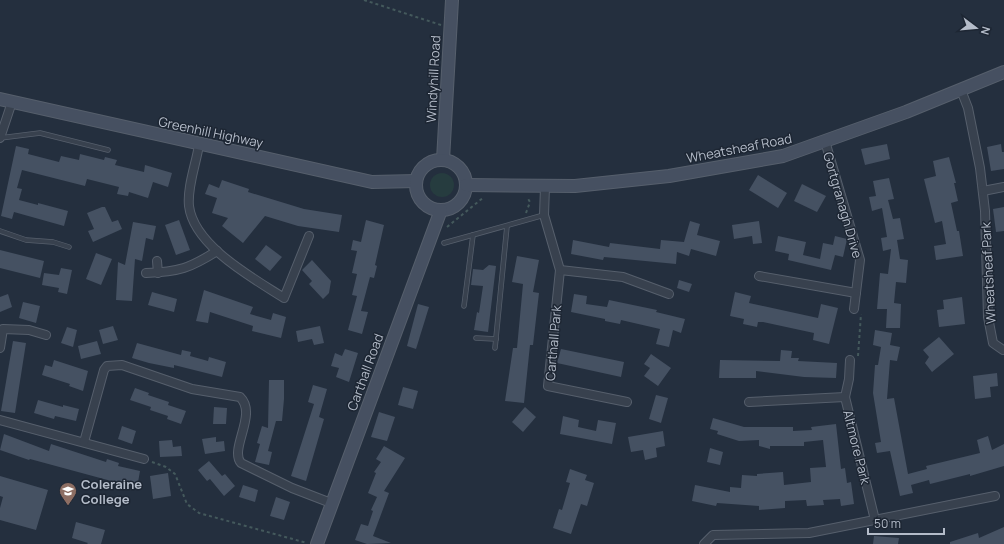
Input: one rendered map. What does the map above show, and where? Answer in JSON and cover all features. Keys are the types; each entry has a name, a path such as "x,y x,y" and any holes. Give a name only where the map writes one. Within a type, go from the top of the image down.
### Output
{"main road":[{"name":"Windyhill Road","path":"443,160 452,0"},
{"name":"Wheatsheaf Road","path":"466,185 545,187 575,186 669,176 783,156 906,112 1004,72"},
{"name":"Greenhill Highway","path":"6,100 199,145 372,182 416,181"},
{"path":"443,160 457,165 465,177 465,192 456,205 441,210 429,206 420,198 416,181 419,174 429,163 443,160"},
{"name":"Carthall Road","path":"317,544 441,210"}],"street":[{"name":"Wheatsheaf Park","path":"961,90 971,119 983,191 987,257 988,316 993,343 1003,350"},
{"path":"0,138 6,100"},
{"name":"Gortgranagh Drive","path":"825,141 860,260 854,309"},
{"path":"199,145 189,206 202,235 217,251 284,298 309,236"},
{"name":"Carthall Park","path":"545,187 544,215 560,270 548,386 627,402"},
{"path":"983,191 1004,187"},
{"path":"146,274 175,272 188,268 217,251"},
{"path":"157,261 158,273"},
{"path":"560,270 623,277 669,294"},
{"path":"759,276 856,293"},
{"path":"0,348 3,329 29,330 46,335"},
{"path":"845,397 849,379 850,360"},
{"path":"84,442 104,370 107,366 122,365 192,389 240,397 246,406 246,415 237,454 241,463 285,485 331,503"},
{"name":"Altmore Park","path":"749,402 845,397 875,520"},
{"path":"0,420 144,459"},
{"path":"704,544 713,535 809,533 995,496"}],"lane":[{"path":"0,138 40,133 108,150"},
{"path":"444,243 544,215"},
{"path":"495,348 507,226"},
{"path":"0,231 26,240 53,242 69,247"},
{"path":"464,306 473,235"},
{"path":"476,338 496,340"}],"path":[{"path":"364,0 441,25 450,26"},
{"path":"444,230 477,200 489,195"},
{"path":"522,221 520,216 528,212 530,202 525,196"},
{"path":"850,360 858,356 862,314 854,309"},
{"path":"144,459 166,467 175,474 188,504 199,513 251,529 310,544"}],"green space":[{"path":"442,173 451,176 454,185 451,194 442,197 433,194 430,185 433,176"}],"building":[{"path":"887,144 890,159 865,165 861,149"},
{"path":"1001,144 1002,152 1004,152 1004,169 991,171 987,147"},
{"path":"16,146 29,149 28,154 59,162 61,156 79,160 80,154 104,160 105,157 117,160 115,165 144,172 145,165 172,173 168,187 153,182 148,198 129,192 128,196 117,194 119,187 87,179 85,186 22,170 17,188 22,189 19,200 38,205 38,203 68,211 64,226 14,212 12,219 1,216"},
{"path":"949,157 956,183 954,183 958,201 951,203 957,231 959,231 963,256 936,260 934,246 946,244 942,221 935,223 924,179 936,176 933,161"},
{"path":"758,175 787,193 778,208 749,190"},
{"path":"889,178 894,199 888,200 893,219 900,218 904,239 897,240 900,259 908,260 906,283 896,282 894,303 901,304 900,328 886,328 887,309 877,309 880,273 888,274 891,249 883,251 881,238 887,237 882,208 872,211 869,197 876,196 873,181"},
{"path":"222,180 249,189 248,192 304,209 342,215 339,232 298,226 265,216 243,243 222,226 228,218 212,213 217,198 205,194 209,184 219,188"},
{"path":"802,184 826,196 817,212 794,201"},
{"path":"105,207 112,222 118,220 122,229 93,242 88,231 94,229 87,213"},
{"path":"1004,207 1004,231 996,232 993,209"},
{"path":"179,220 190,250 176,255 165,225"},
{"path":"366,220 384,225 375,265 377,266 374,278 370,277 361,311 368,312 362,334 348,330 357,296 352,295 357,274 352,273 357,251 351,250 353,240 361,242"},
{"path":"690,221 700,224 697,235 720,241 716,256 691,249 689,256 677,252 676,264 604,257 603,260 571,254 573,240 609,247 610,243 660,249 661,240 684,242"},
{"path":"759,221 762,243 753,244 752,236 734,239 732,225"},
{"path":"133,222 156,226 153,240 146,238 142,261 135,259 132,301 116,300 118,262 125,265"},
{"path":"778,236 806,242 803,255 820,259 823,243 833,245 835,236 847,239 843,257 835,255 831,270 788,260 789,254 775,251"},
{"path":"266,245 282,257 270,271 255,259"},
{"path":"0,250 44,261 40,278 0,268"},
{"path":"96,253 112,259 101,285 86,279"},
{"path":"517,256 539,260 533,292 539,293 533,345 530,345 524,403 505,401 513,348 517,348 523,284 512,282"},
{"path":"312,260 331,281 329,293 323,299 309,284 312,281 302,270"},
{"path":"489,265 496,266 488,332 474,330 477,312 479,313 483,286 471,285 473,269 483,270"},
{"path":"61,268 72,270 67,294 58,292 59,288 42,285 44,273 59,275"},
{"path":"679,280 692,284 689,292 677,288"},
{"path":"204,290 253,307 250,314 271,320 273,313 286,317 281,338 252,331 253,326 210,312 208,323 196,321"},
{"path":"152,292 177,299 174,312 148,305"},
{"path":"735,292 751,296 749,303 818,318 821,304 838,308 829,344 813,340 814,333 763,322 758,322 757,327 743,324 744,319 730,316"},
{"path":"8,294 12,307 0,312 0,297"},
{"path":"574,294 587,296 586,304 607,307 609,300 657,310 656,312 685,319 681,333 673,330 669,347 656,344 660,329 621,320 620,324 605,321 605,319 571,312"},
{"path":"962,297 965,324 939,327 937,310 944,309 943,300"},
{"path":"23,302 40,306 36,323 19,318"},
{"path":"418,304 429,307 416,349 407,346"},
{"path":"113,326 118,340 103,344 99,330"},
{"path":"320,326 324,343 314,345 312,339 298,342 296,331"},
{"path":"67,327 77,330 73,347 61,343"},
{"path":"875,330 892,333 890,345 900,347 897,361 890,360 887,399 894,398 908,474 927,469 926,466 980,453 977,440 988,436 992,450 1004,444 1004,466 970,476 970,474 930,484 929,480 911,485 913,493 900,496 890,451 877,453 875,443 881,442 873,393 875,365 878,365 881,347 873,345"},
{"path":"939,337 954,354 932,372 925,363 929,357 923,350"},
{"path":"13,341 26,343 15,413 1,411"},
{"path":"97,341 101,354 81,359 78,346"},
{"path":"137,343 181,355 182,350 191,352 190,356 208,361 209,357 226,362 222,377 174,365 174,368 132,358"},
{"path":"345,349 358,353 349,382 336,377 339,368 331,366 335,353 342,356"},
{"path":"561,349 624,362 621,377 557,363"},
{"path":"781,350 792,351 791,358 799,358 798,361 837,363 836,378 804,377 756,371 756,378 719,378 720,360 780,361"},
{"path":"651,354 671,368 658,386 644,376 650,368 644,364"},
{"path":"54,360 88,371 83,391 69,386 70,384 42,375 45,365 52,367"},
{"path":"997,373 998,386 990,387 991,397 975,399 973,376"},
{"path":"269,380 284,380 284,399 282,421 276,421 268,451 272,452 269,465 255,462 260,444 257,443 262,426 268,428"},
{"path":"313,385 327,389 319,417 324,419 306,481 291,476 314,404 308,402"},
{"path":"403,387 418,391 413,409 398,405"},
{"path":"135,388 149,393 148,395 169,402 168,405 186,411 181,424 167,419 168,416 150,410 151,407 130,400"},
{"path":"656,395 668,398 661,423 649,419"},
{"path":"38,400 63,407 63,405 79,409 76,421 55,416 54,419 34,413"},
{"path":"214,407 227,408 226,424 213,424"},
{"path":"525,407 536,417 523,432 512,422"},
{"path":"379,412 395,417 387,441 371,437"},
{"path":"563,416 579,420 578,427 596,431 598,420 616,423 612,444 560,434"},
{"path":"713,418 744,427 793,427 793,431 812,430 811,427 836,424 841,469 845,468 847,483 851,482 854,504 841,506 840,499 823,500 824,505 807,506 806,500 785,501 785,508 759,510 759,506 717,503 716,506 692,501 695,485 730,492 730,487 741,488 742,475 757,476 757,474 783,472 784,485 811,482 810,468 826,467 823,440 804,442 804,446 770,446 770,449 759,446 759,440 739,441 717,434 718,431 710,429"},
{"path":"122,426 136,431 132,444 118,439"},
{"path":"663,431 665,446 656,448 657,457 645,460 643,450 631,452 628,437"},
{"path":"4,434 49,451 51,444 106,462 107,459 119,463 118,466 140,471 137,488 30,459 29,460 0,450"},
{"path":"216,437 216,442 224,441 225,451 205,454 202,439"},
{"path":"172,440 173,447 181,446 182,456 160,457 159,441"},
{"path":"384,446 405,458 384,491 389,493 373,536 391,543 367,544 355,540 361,524 368,526 373,511 371,510 377,497 368,493 376,473 374,472 381,462 376,459"},
{"path":"710,448 723,452 720,465 707,462"},
{"path":"209,461 222,476 225,474 235,486 224,496 210,479 207,481 198,470"},
{"path":"570,469 587,475 585,480 594,483 587,506 581,504 571,534 553,528 559,509 562,510 570,483 566,482"},
{"path":"168,473 171,496 153,499 150,476"},
{"path":"0,476 48,490 36,530 0,520 0,508 3,497 0,496"},
{"path":"243,485 258,490 255,502 239,497"},
{"path":"276,497 290,502 284,520 270,516"},
{"path":"76,522 105,530 101,544 87,544 88,543 72,538"},
{"path":"1004,527 1004,544 950,544 950,542 978,533 979,538"},
{"path":"874,536 899,538 898,544 873,544"}],"place":[{"name":"Coleraine College","path":"68,506"}]}
